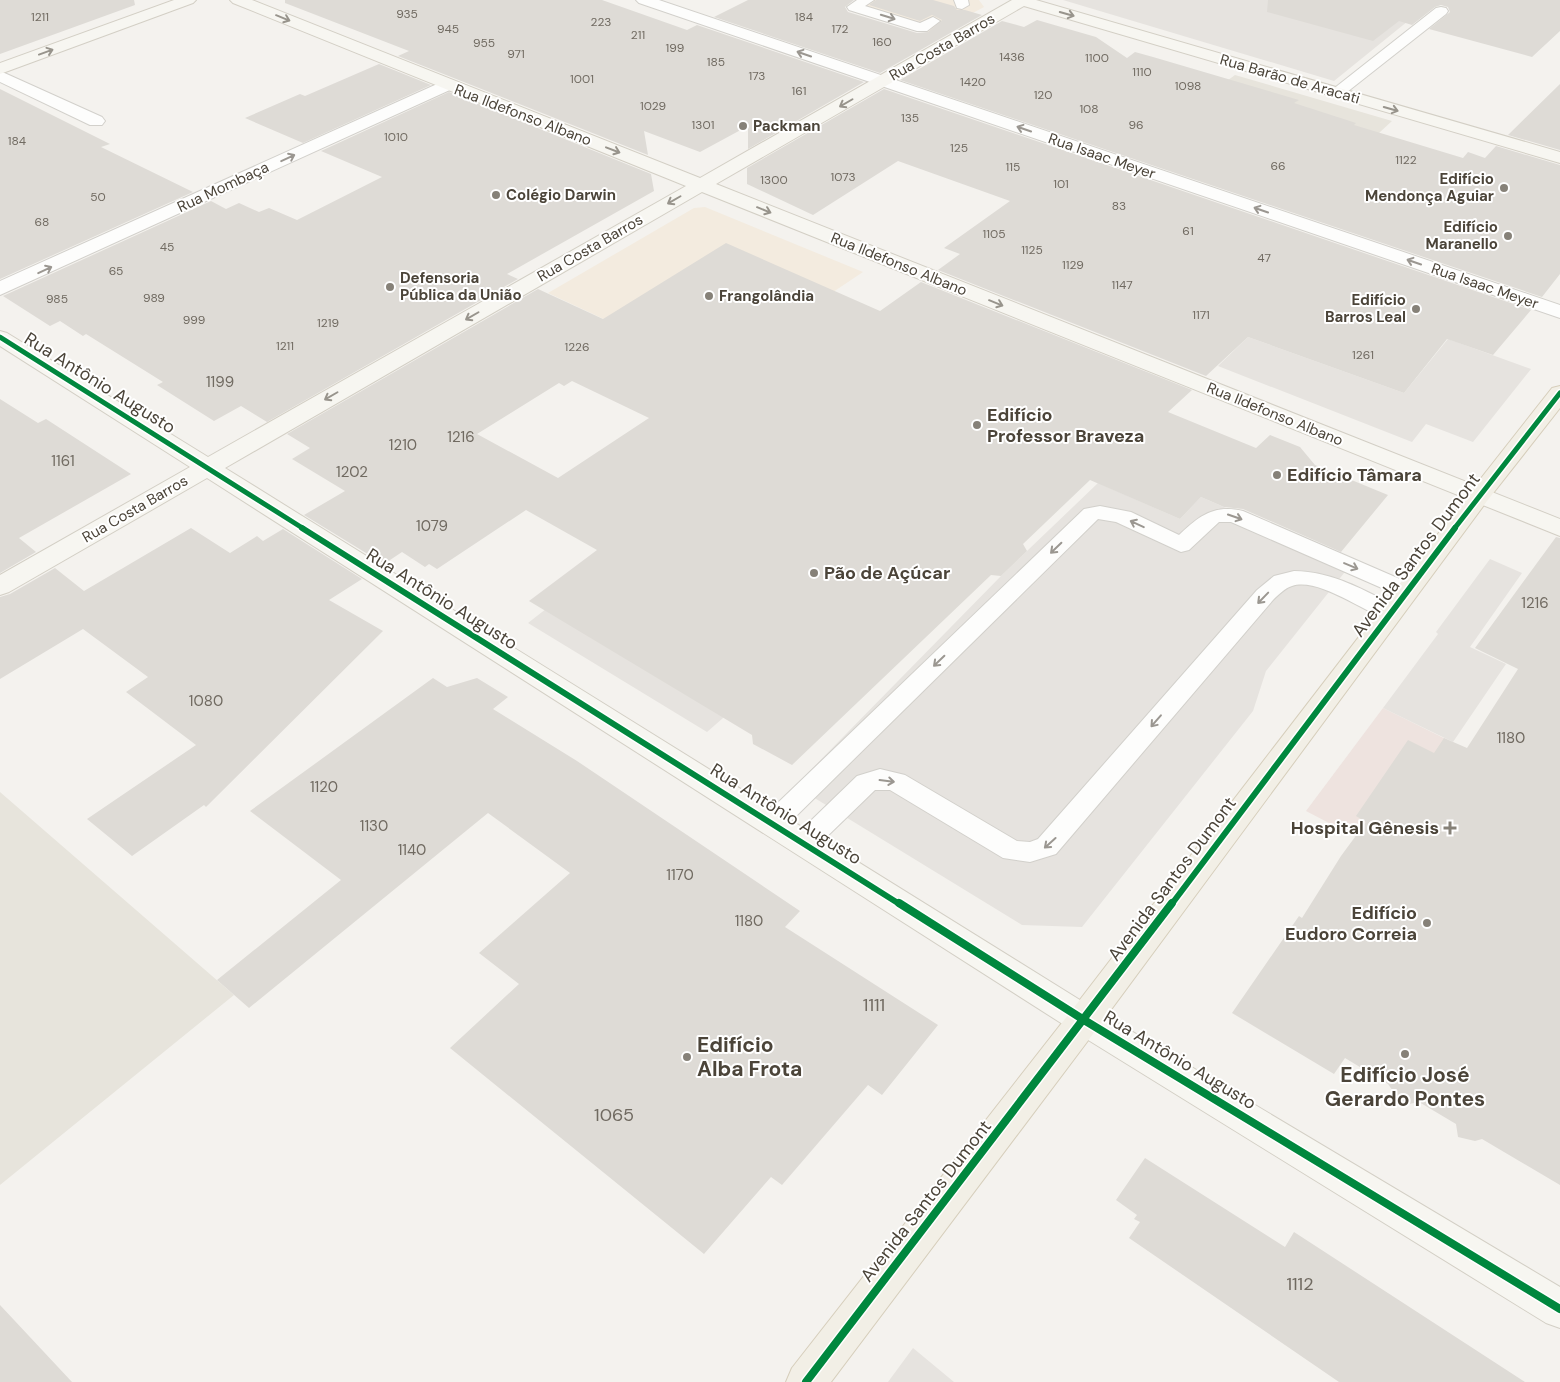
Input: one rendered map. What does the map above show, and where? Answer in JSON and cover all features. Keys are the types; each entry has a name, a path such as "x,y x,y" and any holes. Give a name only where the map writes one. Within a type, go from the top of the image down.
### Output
{"main road":[{"name":"Avenida Santos Dumont","path":"806,1382 1084,1020 1479,496 1560,393"}],"street":[{"path":"0,69 188,0"},
{"name":"Rua Ildefonso Albano","path":"238,0 446,85 1560,528"},
{"name":"Rua Isaac Meyer","path":"644,0 1560,312"},
{"name":"Rua Costa Barros","path":"0,586 883,82 1023,0"},
{"name":"Rua Barão de Aracati","path":"1023,0 1560,158"},
{"path":"0,76 96,121"},
{"name":"Rua Mombaça","path":"0,289 446,85"},
{"name":"Rua Antônio Augusto","path":"0,338 1084,1020 1560,1309"}],"lane":[{"path":"867,0 854,6 922,28 933,21"},
{"path":"1337,93 1441,11"},
{"path":"772,824 1091,514 1099,510 1115,514 1181,545 1213,515 1224,513 1236,516 1400,602"},
{"path":"804,843 866,783 880,779 896,782 1012,851 1030,852 1047,847 1265,595 1280,582 1293,578 1304,578 1400,602"}],"shaded area":[{"path":"859,0 979,0 984,7 934,34 847,6"},
{"path":"1063,0 1413,0 1429,4 1334,81"},
{"path":"1235,75 1392,121 1354,156 1193,106"},
{"path":"705,207 863,272 715,371 548,293 694,208"},
{"path":"1248,337 1404,393 1448,339 1531,369 1473,442 1426,424 1412,442 1218,366"},
{"path":"1098,483 1180,519 1201,497 1352,563 1266,671 1253,711 1082,927 1022,925 795,786 1001,576"},
{"path":"1490,559 1522,573 1470,647 1506,664 1453,742 1383,708 1438,634 1436,632"},
{"path":"551,605 731,711 707,732 528,623"},
{"path":"1383,708 1466,749 1373,846 1306,811"},
{"path":"0,792 234,995 0,1185"},
{"path":"913,1348 954,1382 888,1382"}],"building":[{"path":"0,0 134,0 135,5 0,54"},
{"path":"285,0 602,0 687,30 697,25 864,82 748,149 748,126 700,152 644,131 648,155 398,56 409,51 285,3"},
{"path":"748,0 854,0 845,7 848,12 917,33 928,32 942,20 932,15 920,21 869,5 876,0 933,0 954,6 957,10 965,10 982,15 880,73 714,17"},
{"path":"1268,0 1560,0 1560,31 1532,57 1429,29 1450,12 1448,7 1441,5 1435,7 1412,25 1399,21 1373,41 1267,12"},
{"path":"1037,20 1096,37 1127,58 1135,52 1299,100 1294,103 1356,123 1354,125 1463,158 1468,152 1485,158 1496,146 1560,165 1560,274 1542,297 900,80 1002,21 1024,27"},
{"path":"379,64 431,85 303,143 245,118 300,94 305,96"},
{"path":"1560,84 1560,150 1508,135"},
{"path":"0,89 110,144 101,147 193,192 0,279"},
{"path":"884,89 1531,310 1493,355 1447,339 1404,393 1248,337 1206,376 938,270 960,254 944,248 1010,201 898,161 813,215 747,184 747,168"},
{"path":"449,92 651,174 654,191 507,274 518,279 267,422 241,406 214,421 157,385 163,382 86,334 83,336 60,321 50,326 3,296 211,201 226,209 239,203 259,212 269,208 297,220 382,177 321,151"},
{"path":"726,243 880,311 921,282 1192,390 1168,412 1256,448 1270,435 1300,447 1315,465 1388,495 1341,552 1243,509 1224,507 1201,497 1180,519 1090,480 1023,544 1027,551 1001,576 991,575 792,765 753,744 752,735 529,601 597,550 526,510 437,569 429,564 425,567 402,552 384,564 304,515 345,491 292,459 310,448 287,434 538,289 603,319","holes":["572,381 649,418 558,478 477,434 559,383 564,386"]},
{"path":"0,399 38,423 46,419 131,474 19,538 36,552 0,573"},
{"path":"191,528 230,553 257,536 263,541 283,529 362,579 329,600 383,631 206,807 204,805 132,856 87,819 196,745 126,692 148,677 83,629 0,679 0,597 10,594 55,568 84,591"},
{"path":"1556,537 1560,538 1560,1185 1482,1139 1475,1141 1458,1137 1456,1124 1419,1102 1409,1104 1399,1100 1388,1084 1345,1058 1334,1074 1232,1013 1299,916 1302,918 1341,856 1366,822 1356,816 1408,740 1434,753 1444,738 1467,748 1518,669 1475,648"},
{"path":"433,678 447,687 477,678 508,697 493,709 577,761 800,911 785,927 938,1025 882,1095 868,1085 782,1185 771,1177 704,1254 450,1048 519,984 479,953 570,873 488,813 249,1008 217,980 341,880 250,811"},
{"path":"1145,1158 1285,1247 1294,1232 1525,1382 1339,1382 1129,1238 1140,1222 1134,1219 1137,1215 1116,1200"},
{"path":"0,1305 72,1382 0,1382"}],"cycle path":[{"path":"0,337 1084,1020 1560,1309"},
{"path":"806,1382 1084,1020 1479,496 1560,393"}],"place":[{"name":"Packman","path":"743,126"},
{"name":"Edifício Mendonça Aguiar","path":"1504,188"},
{"name":"Colégio Darwin","path":"496,195"},
{"name":"Edifício Maranello","path":"1508,236"},
{"name":"Defensoria Pública da União","path":"390,287"},
{"name":"Frangolândia","path":"709,296"},
{"name":"Edifício Barros Leal","path":"1416,309"},
{"name":"Edifício Professor Braveza","path":"977,425"},
{"name":"Edifício Tâmara","path":"1277,475"},
{"name":"Pão de Açúcar","path":"814,573"},
{"name":"Hospital Gênesis","path":"1450,828"},
{"name":"Edifício Eudoro Correia","path":"1427,923"},
{"name":"Edifício José Gerardo Pontes","path":"1405,1054"},
{"name":"Edifício Alba Frota","path":"687,1057"}]}
